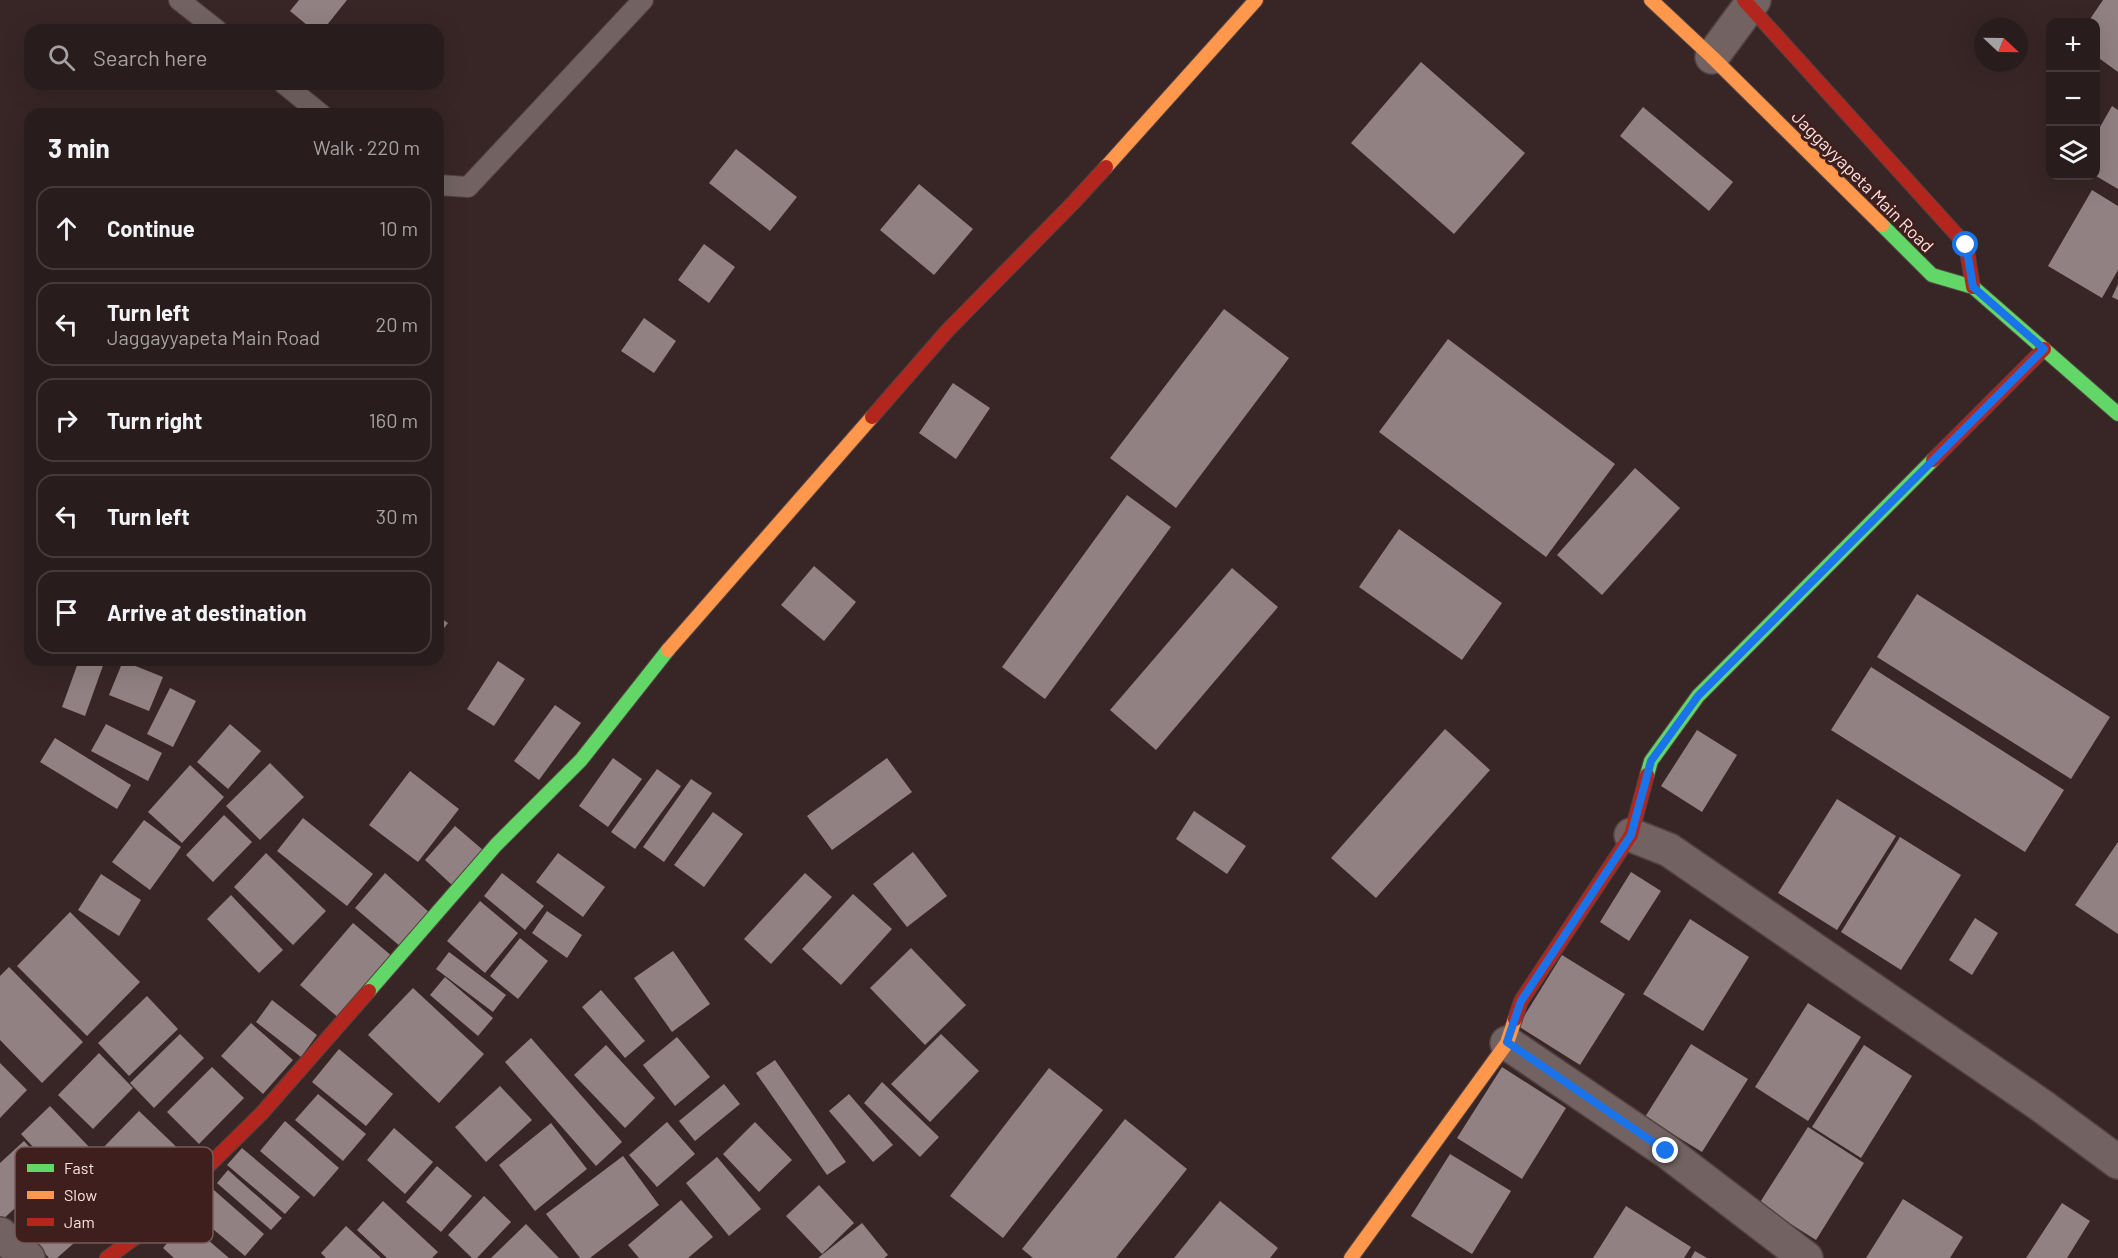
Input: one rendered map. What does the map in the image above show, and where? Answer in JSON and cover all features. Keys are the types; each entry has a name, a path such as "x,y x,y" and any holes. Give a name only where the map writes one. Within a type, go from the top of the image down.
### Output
{"street":[{"path":"213,1161 262,1113 496,845 581,760 659,660 947,331 1074,202 1256,0"},
{"name":"Jaggayyapeta Main Road","path":"1651,0 1712,57 1932,275 1973,287 2118,414"},
{"path":"1712,57 1749,2 1966,245 1973,287"},
{"path":"1358,1255 1507,1042 1521,1001 1631,835 1651,761 1698,696 2044,349"},
{"path":"1631,835 1669,850 2042,1106 2118,1162"},
{"path":"1507,1042 1666,1151 1806,1258"},
{"path":"0,1234 28,1258"},
{"path":"107,1258 128,1243"}],"lane":[{"path":"179,0 209,24"},
{"path":"444,185 468,187 643,0"},
{"path":"291,90 314,108"}],"building":[{"path":"299,0 347,0 328,24 306,24 290,11"},
{"path":"2103,0 2118,0 2118,72 2100,59 2100,18 2091,18"},
{"path":"1421,62 1525,153 1454,234 1351,143"},
{"path":"2112,106 2118,110 2118,189 2100,178 2100,127"},
{"path":"1643,107 1733,182 1709,211 1620,136"},
{"path":"736,149 797,197 770,231 709,183"},
{"path":"919,184 973,229 934,275 880,230"},
{"path":"2092,190 2118,206 2118,270 2102,298 2048,266"},
{"path":"704,244 735,267 709,303 678,280"},
{"path":"2118,284 2118,300 2112,297"},
{"path":"1224,309 1289,358 1176,508 1110,458"},
{"path":"644,318 676,341 654,373 621,351"},
{"path":"1448,339 1615,464 1546,557 1379,432"},
{"path":"953,383 990,408 956,459 919,433"},
{"path":"1635,468 1680,508 1602,595 1557,555"},
{"path":"1127,495 1171,527 1045,699 1002,667"},
{"path":"1399,529 1502,603 1462,660 1359,587"},
{"path":"814,566 856,602 824,641 781,605"},
{"path":"1232,568 1278,607 1156,750 1110,710"},
{"path":"1917,594 2110,717 2071,779 1877,657"},
{"path":"498,661 525,679 494,726 467,709"},
{"path":"77,666 103,666 85,716 62,707"},
{"path":"121,666 136,666 163,677 149,711 109,695"},
{"path":"1871,667 2064,790 2025,852 1831,730"},
{"path":"170,688 196,701 173,747 147,734"},
{"path":"555,705 581,723 539,780 514,761"},
{"path":"106,724 162,753 148,781 91,751"},
{"path":"230,724 261,751 228,789 197,762"},
{"path":"1445,729 1490,770 1376,898 1331,858"},
{"path":"1697,730 1737,755 1702,812 1661,786"},
{"path":"55,738 131,785 117,809 40,762"},
{"path":"613,758 642,779 608,827 579,806"},
{"path":"887,758 912,792 832,850 807,816"},
{"path":"270,763 304,797 260,840 226,806"},
{"path":"190,765 224,797 182,843 148,812"},
{"path":"657,769 681,786 635,849 611,832"},
{"path":"410,771 459,809 418,862 369,825"},
{"path":"691,779 712,793 664,862 643,847"},
{"path":"1837,799 1896,836 1837,930 1778,893"},
{"path":"1194,811 1246,846 1227,874 1176,839"},
{"path":"713,812 743,834 704,887 674,865"},
{"path":"224,815 252,842 213,882 186,855"},
{"path":"303,818 373,874 347,906 277,851"},
{"path":"144,820 181,847 150,890 112,862"},
{"path":"455,826 483,850 452,885 425,860"},
{"path":"1900,837 1961,875 1901,970 1841,932"},
{"path":"2118,842 2118,934 2075,905"},
{"path":"913,852 947,896 907,927 873,884"},
{"path":"266,853 326,911 293,945 234,887"},
{"path":"558,853 605,887 583,917 536,882"},
{"path":"1631,872 1661,891 1629,941 1600,922"},
{"path":"385,873 430,913 401,947 355,908"},
{"path":"502,873 544,906 525,930 484,896"},
{"path":"805,873 832,897 771,964 744,939"},
{"path":"101,874 141,900 119,936 78,910"},
{"path":"853,894 892,929 841,985 802,949"},
{"path":"231,895 283,950 259,973 207,919"},
{"path":"480,901 518,933 485,973 447,941"},
{"path":"547,911 582,935 567,958 532,933"},
{"path":"70,912 140,982 87,1036 17,966"},
{"path":"1975,918 1998,933 1972,975 1949,960"},
{"path":"1690,919 1749,957 1703,1031 1643,994"},
{"path":"353,923 393,957 340,1019 300,985"},
{"path":"520,938 548,961 518,999 490,976"},
{"path":"911,948 966,1005 925,1045 870,988"},
{"path":"673,951 710,1004 672,1032 634,978"},
{"path":"449,952 506,995 493,1012 436,969"},
{"path":"1562,955 1625,994 1580,1065 1518,1026"},
{"path":"9,967 83,1042 42,1083 0,1040 0,976"},
{"path":"445,977 493,1018 478,1036 430,995"},
{"path":"413,988 484,1054 439,1103 368,1035"},
{"path":"601,990 645,1041 625,1058 582,1007"},
{"path":"147,996 178,1029 129,1076 98,1043"},
{"path":"272,1000 317,1035 301,1057 256,1022"},
{"path":"1808,1003 1861,1037 1808,1121 1755,1087"},
{"path":"251,1023 293,1060 263,1094 221,1056"},
{"path":"180,1034 204,1058 154,1108 130,1083"},
{"path":"941,1034 979,1071 930,1122 891,1084"},
{"path":"677,1037 710,1077 675,1106 643,1065"},
{"path":"531,1038 622,1142 596,1166 505,1062"},
{"path":"1691,1044 1748,1079 1702,1152 1645,1117"},
{"path":"606,1045 655,1098 625,1128 574,1075"},
{"path":"1864,1045 1912,1076 1861,1158 1812,1127"},
{"path":"339,1049 393,1094 366,1126 312,1082"},
{"path":"99,1053 133,1088 93,1129 58,1095"},
{"path":"775,1060 846,1162 827,1175 756,1073"},
{"path":"0,1063 27,1090 0,1118"},
{"path":"212,1067 244,1098 199,1144 167,1112"},
{"path":"1502,1067 1566,1108 1522,1179 1457,1138"},
{"path":"1049,1068 1103,1110 1003,1238 950,1196"},
{"path":"882,1082 939,1137 920,1157 864,1103"},
{"path":"724,1084 740,1104 695,1141 679,1121"},
{"path":"500,1086 532,1120 486,1162 455,1127"},
{"path":"318,1094 366,1134 343,1161 295,1120"},
{"path":"849,1094 893,1145 873,1162 829,1111"},
{"path":"50,1106 89,1147 33,1147 21,1134"},
{"path":"139,1111 176,1147 104,1147"},
{"path":"1125,1119 1187,1169 1116,1258 1033,1258 1022,1249"},
{"path":"285,1121 339,1168 314,1197 260,1151"},
{"path":"667,1122 695,1154 657,1187 629,1155"},
{"path":"755,1122 792,1160 759,1192 723,1154"},
{"path":"551,1123 587,1169 535,1211 499,1165"},
{"path":"1808,1127 1864,1163 1816,1240 1759,1204"},
{"path":"394,1128 433,1162 405,1194 367,1160"},
{"path":"24,1141 29,1147 17,1147"},
{"path":"242,1148 300,1197 285,1214 227,1165"},
{"path":"15,1149 15,1208 0,1222 0,1163"},
{"path":"1450,1154 1511,1191 1472,1254 1411,1216"},
{"path":"623,1156 659,1205 590,1258 580,1258 546,1214"},
{"path":"717,1157 761,1209 729,1236 686,1183"},
{"path":"437,1166 472,1196 441,1232 406,1202"},
{"path":"228,1170 282,1218 271,1230 217,1183"},
{"path":"819,1185 854,1223 822,1254 786,1216"},
{"path":"213,1189 264,1234 245,1256 213,1229"},
{"path":"484,1196 511,1222 477,1258 472,1258 448,1235"},
{"path":"1903,1199 1963,1237 1950,1258 1866,1258"},
{"path":"681,1200 713,1237 688,1258 639,1258 628,1245"},
{"path":"383,1201 438,1252 432,1258 387,1258 357,1230"},
{"path":"1220,1201 1278,1248 1270,1258 1174,1258"},
{"path":"2062,1203 2090,1221 2067,1258 2026,1258"},
{"path":"1626,1206 1691,1247 1684,1258 1593,1258"},
{"path":"862,1223 888,1255 884,1258 818,1258"},
{"path":"526,1224 559,1258 491,1258"},
{"path":"346,1226 381,1258 326,1258 321,1253"},
{"path":"36,1243 74,1243 57,1258 49,1258"},
{"path":"167,1243 212,1243 229,1258 174,1258 163,1248"},
{"path":"1695,1251 1707,1258 1691,1258"}],"traffic: fast":[{"path":"1882,225 1932,275 1973,287 2118,414"},
{"path":"1647,775 1651,761 1698,696 1933,460"},
{"path":"369,991 496,845 581,760 668,650"}],"traffic: slow":[{"path":"1106,167 1256,0"},
{"path":"1651,0 1882,225"},
{"path":"668,650 872,417"},
{"path":"1351,1258 1507,1043 1515,1019"}],"traffic: jam":[{"path":"1744,0 1966,245 1973,287"},
{"path":"872,417 947,331 1106,167"},
{"path":"1933,460 2044,349"},
{"path":"1515,1019 1521,1001 1631,835 1647,775"},
{"path":"213,1161 262,1113 369,991"},
{"path":"107,1258 128,1243"}],"route":[{"path":"1666,1151 1507,1042 1521,1001 1631,835 1651,761 1698,696 2044,349 1973,287 1966,245"}]}
